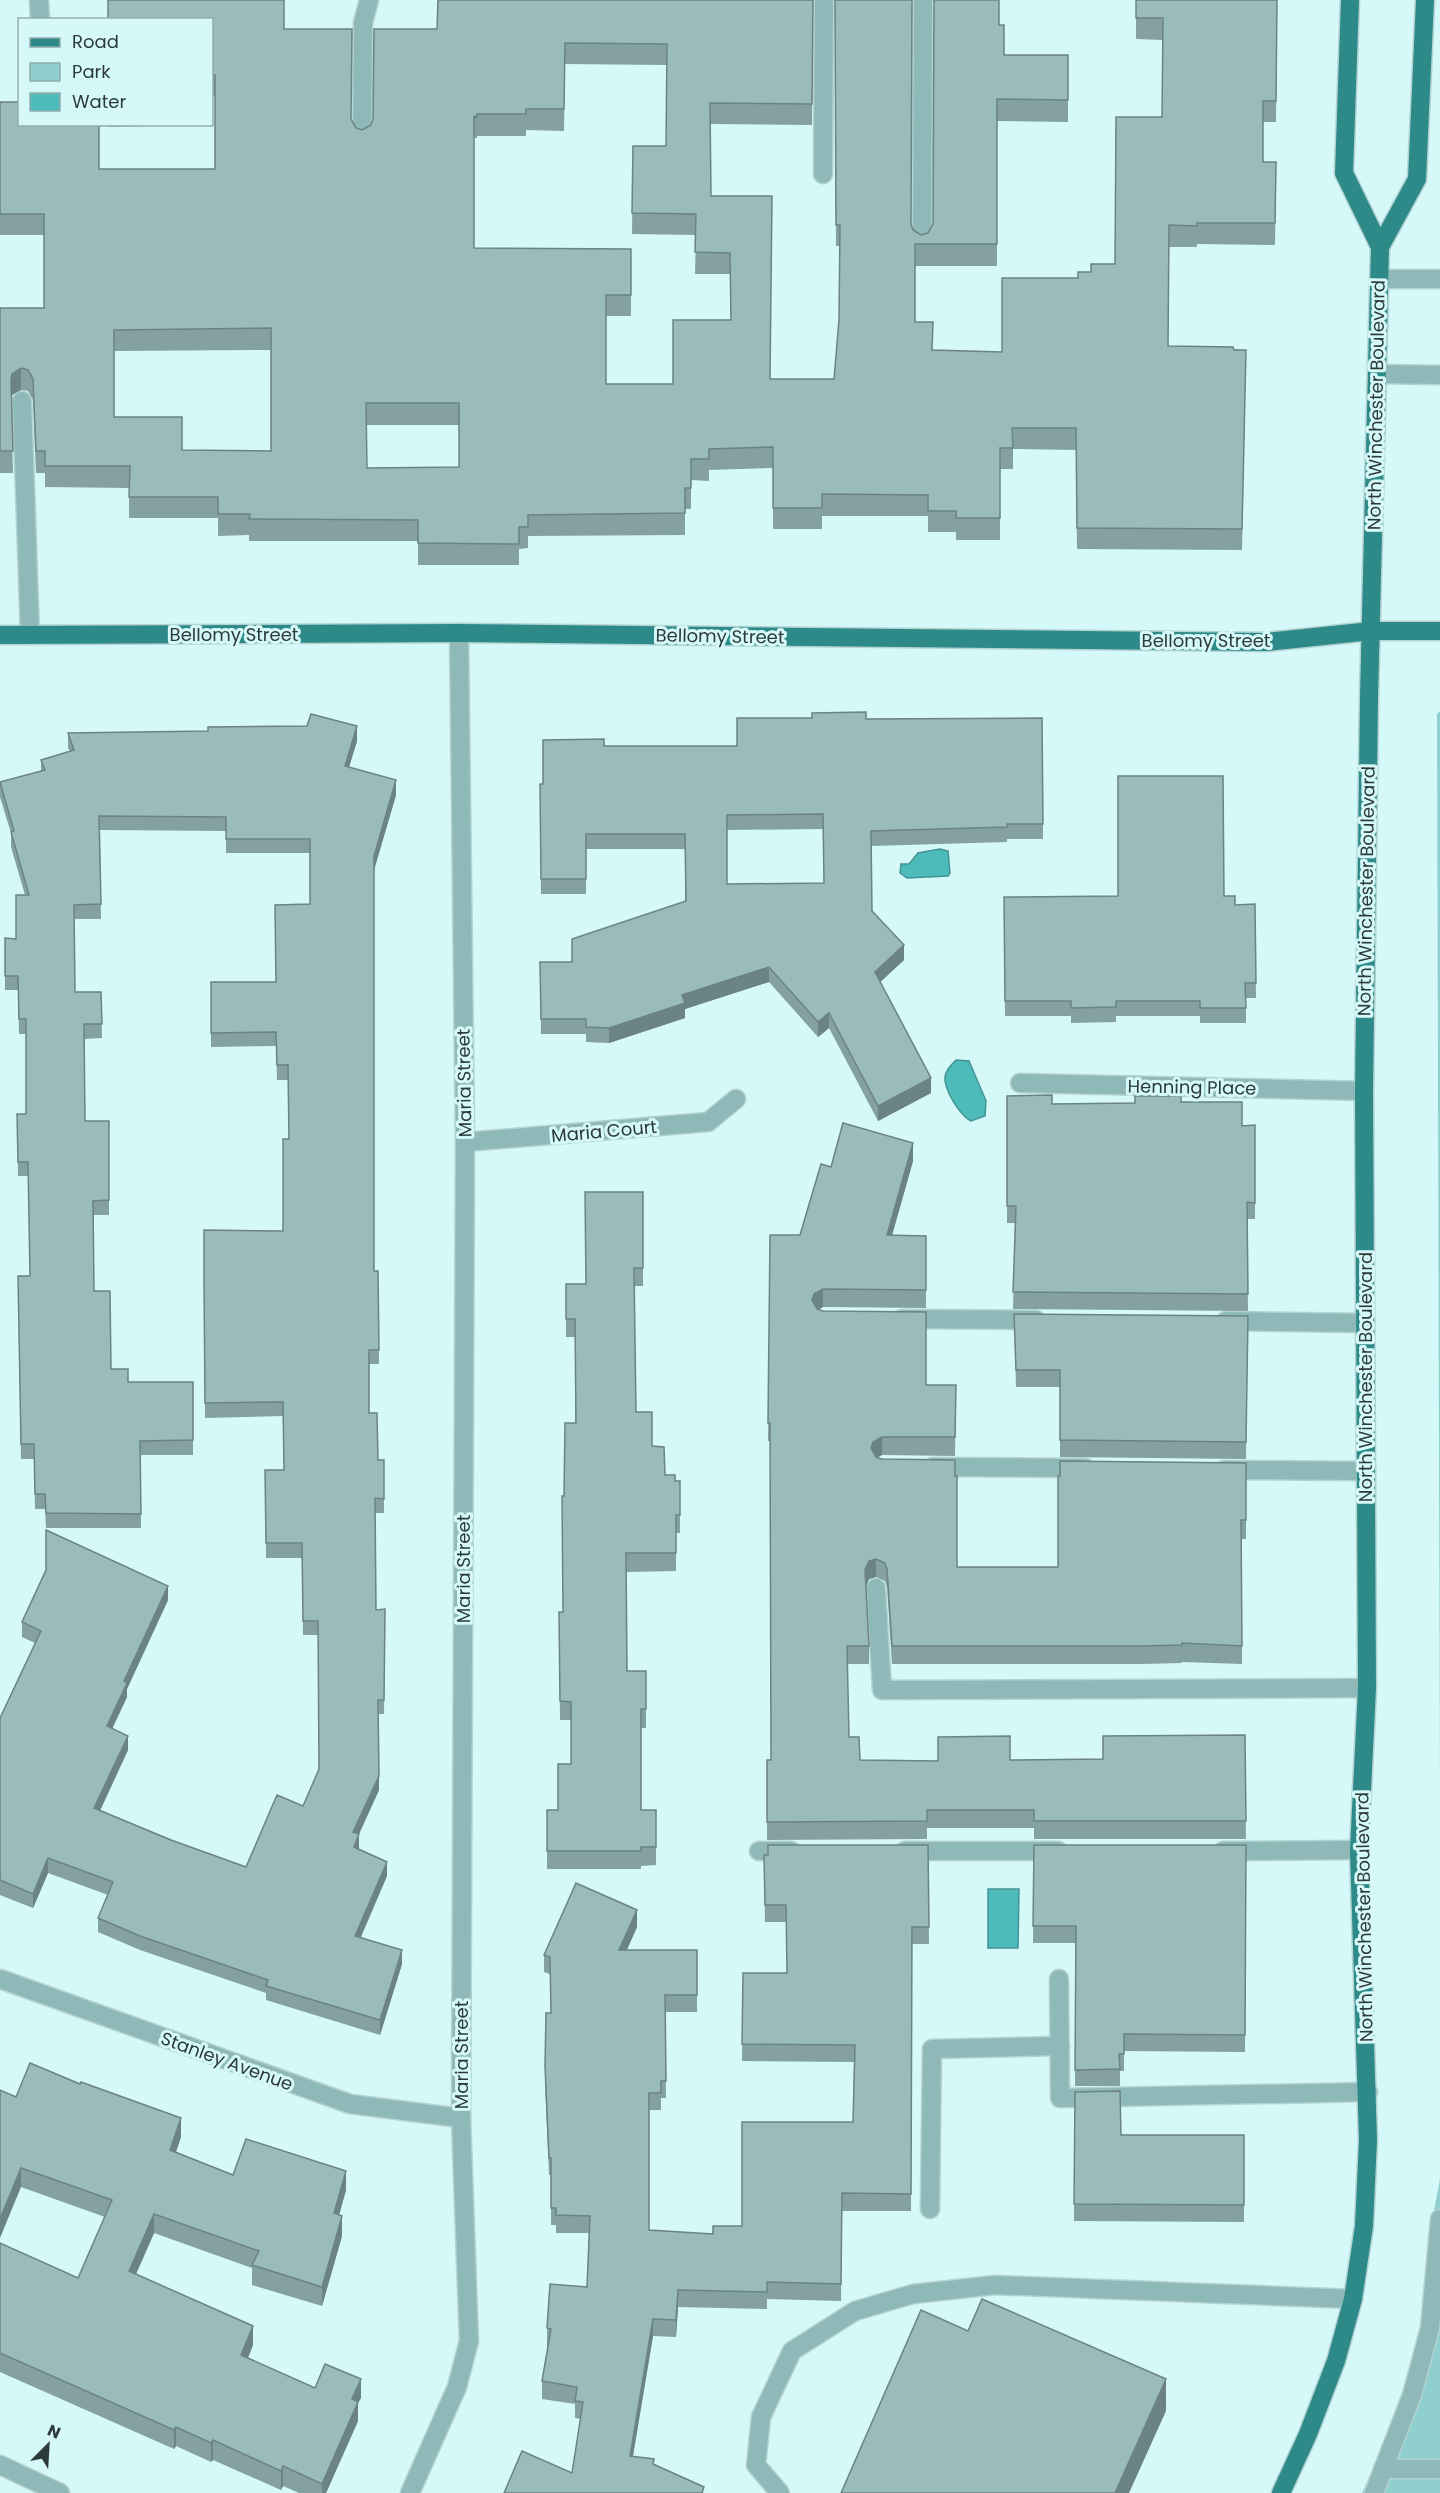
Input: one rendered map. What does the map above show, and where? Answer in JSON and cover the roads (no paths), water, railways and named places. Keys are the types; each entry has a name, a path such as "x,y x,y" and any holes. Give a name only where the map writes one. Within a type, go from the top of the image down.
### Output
{"main road":[{"name":"North Winchester Boulevard","path":"1281,2493 1308,2434 1336,2361 1353,2299 1364,2226 1368,2092 1359,1850 1366,1688 1364,1091 1380,247 1344,173 1350,0"},
{"name":"North Winchester Boulevard","path":"1380,247 1417,179 1425,0"},
{"name":"Bellomy Street","path":"0,635 459,633 1266,642 1371,631 1440,631"}],"street":[{"path":"39,0 40,18"},
{"path":"362,140 363,23 369,0"},
{"path":"823,174 824,0"},
{"path":"922,245 923,0"},
{"path":"1380,279 1440,279"},
{"path":"1378,374 1440,375"},
{"path":"22,401 30,635"},
{"name":"Maria Street","path":"411,2493 457,2387 469,2341 460,2118 465,1142 459,633"},
{"name":"Henning Place","path":"1020,1083 1364,1091"},
{"name":"Maria Court","path":"465,1142 708,1122 736,1099"},
{"path":"883,1318 1050,1320"},
{"path":"1205,1321 1365,1323"},
{"path":"918,1467 1097,1468"},
{"path":"1205,1469 1366,1471"},
{"path":"876,1588 882,1690 1366,1688"},
{"path":"1203,1851 1359,1850"},
{"path":"759,1851 807,1851"},
{"path":"891,1851 1071,1851"},
{"path":"1059,1979 1060,2098 1368,2092"},
{"name":"Stanley Avenue","path":"0,1980 350,2104 460,2118"},
{"path":"930,2209 932,2049 1059,2046"},
{"path":"1374,2493 1412,2395 1430,2328 1440,2219"},
{"path":"780,2493 756,2464 761,2417 792,2351 855,2311 913,2294 995,2284 1353,2299"},
{"path":"0,2465 60,2493"},
{"path":"1383,2469 1440,2469"}],"water":[{"path":"940,849 948,851 950,873 948,876 907,878 900,873 901,864 909,864 918,853"},
{"path":"956,1060 969,1061 986,1101 985,1116 971,1121 958,1109 951,1098 946,1086 945,1075"},
{"path":"988,1889 1019,1889 1018,1948 988,1948"}]}
